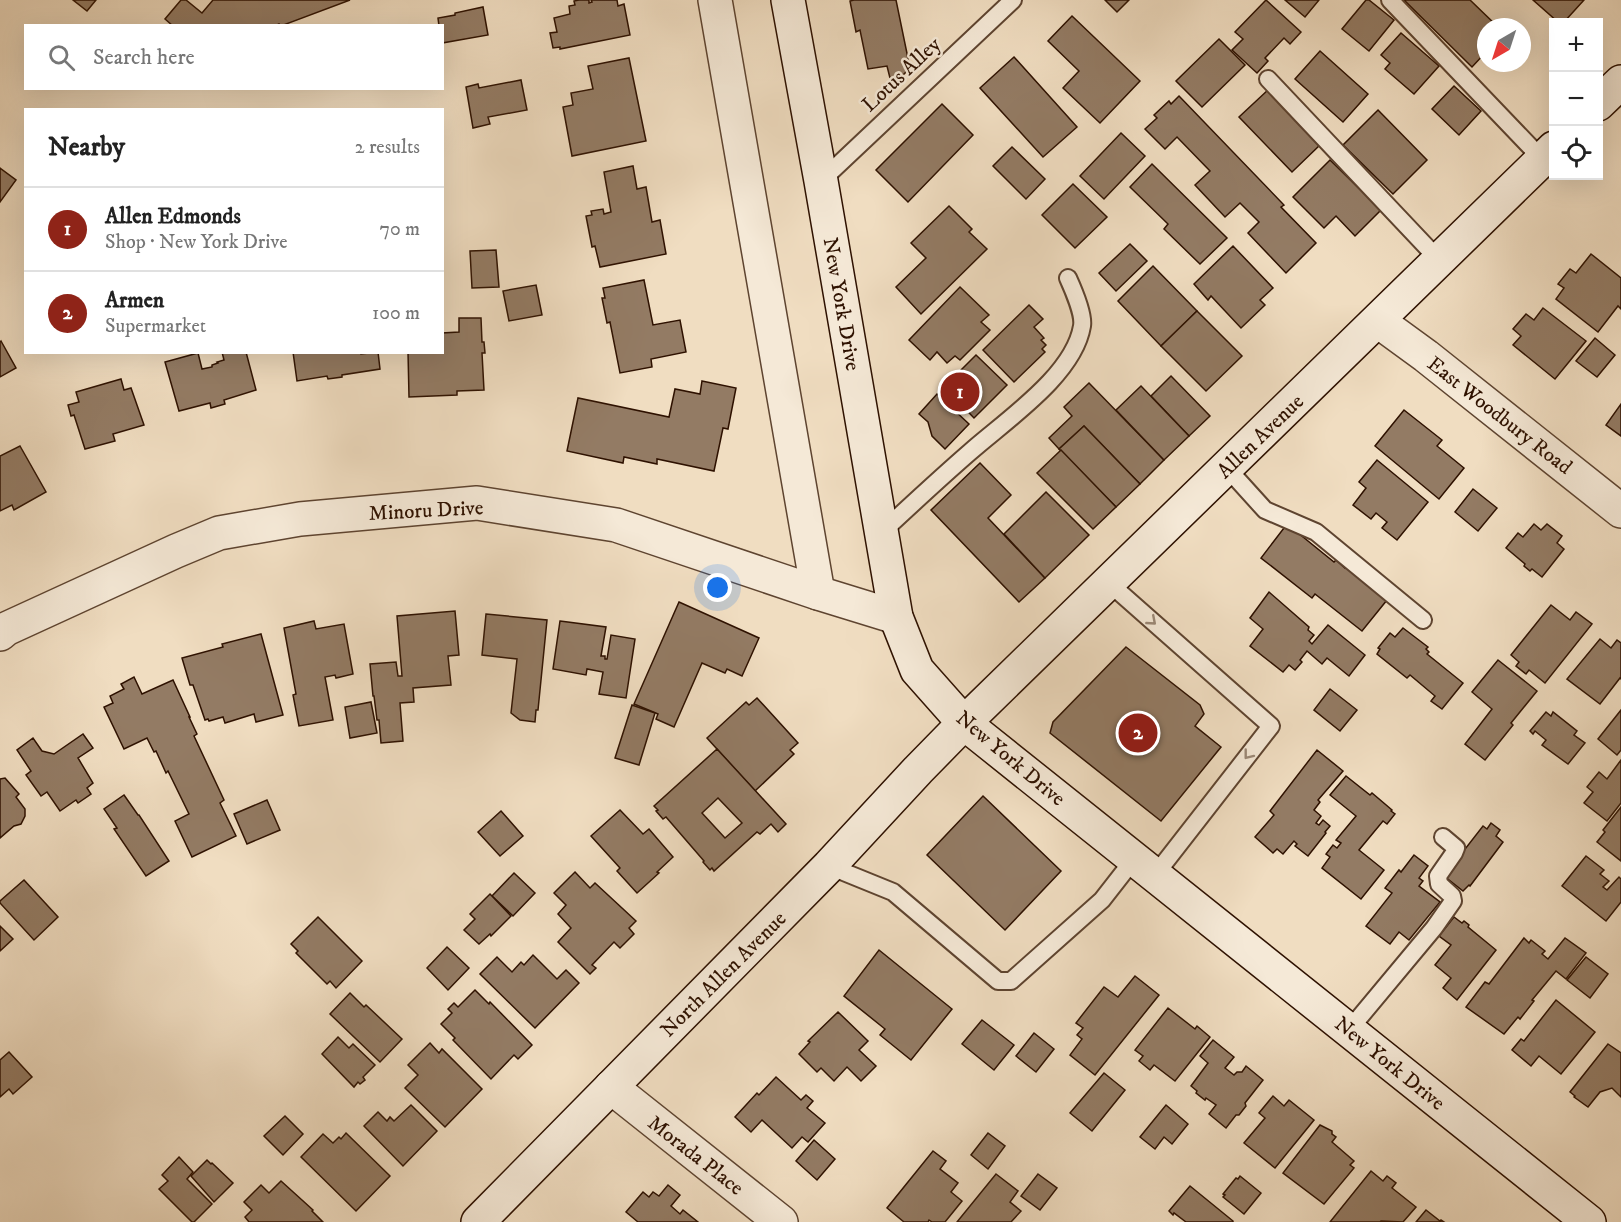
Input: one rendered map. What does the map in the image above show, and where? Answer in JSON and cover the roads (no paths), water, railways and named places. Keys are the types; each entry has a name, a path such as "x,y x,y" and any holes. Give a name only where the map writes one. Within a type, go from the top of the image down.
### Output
{"street":[{"path":"715,0 818,593"},
{"name":"New York Drive","path":"788,0 896,617 917,670 964,723 1589,1222"},
{"path":"1603,100 1621,82"},
{"name":"Allen Avenue","path":"964,723 1548,153"},
{"name":"East Woodbury Road","path":"1378,321 1426,356 1621,511"},
{"name":"Minoru Drive","path":"0,634 6,629 219,533 300,519 477,503 616,525 896,617"},
{"name":"North Allen Avenue","path":"478,1222 829,866 964,723"},
{"name":"Morada Place","path":"611,1087 781,1222"}],"lane":[{"name":"Lotus Alley","path":"821,181 1013,0"},
{"path":"1390,0 1548,153"},
{"path":"1268,79 1439,260"},
{"path":"882,532 971,451 1041,392 1073,352 1082,325 1076,296 1068,278"},
{"path":"1227,468 1265,510 1316,532 1423,620"},
{"path":"829,866 893,892 998,981 1011,981 1102,900 1145,867 1271,726 1109,583"},
{"path":"1349,1030 1453,901 1452,896 1439,884 1438,876 1456,848 1443,837"}],"place":[{"name":"Allen Edmonds","path":"960,392"},
{"name":"Armen","path":"1138,733"}]}
